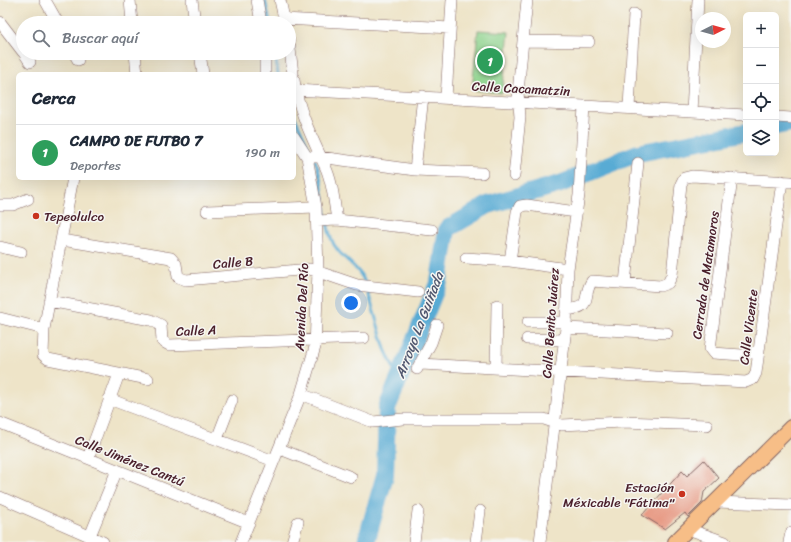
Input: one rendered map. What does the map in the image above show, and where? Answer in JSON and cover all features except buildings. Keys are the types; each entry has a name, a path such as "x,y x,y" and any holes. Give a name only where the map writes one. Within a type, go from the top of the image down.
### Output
{"main road":[{"path":"675,542 791,427"}],"street":[{"path":"46,0 54,16"},
{"path":"130,0 131,16"},
{"path":"192,0 194,16"},
{"path":"257,0 260,16"},
{"path":"280,0 284,16"},
{"path":"446,98 452,0"},
{"path":"514,176 520,117 519,103 523,41 528,0"},
{"path":"692,112 697,0 704,0"},
{"path":"629,108 634,14"},
{"path":"296,21 450,28"},
{"path":"0,22 16,43"},
{"path":"523,41 589,42"},
{"path":"136,60 137,72"},
{"path":"201,60 203,72"},
{"path":"265,60 265,72"},
{"path":"291,60 293,72"},
{"name":"Calle Cacamatzin","path":"296,85 519,103 743,115"},
{"path":"296,89 314,158 333,191 328,221 432,230"},
{"path":"415,170 423,96"},
{"name":"Calle Benito Juárez","path":"540,542 556,423 566,325 568,269 580,186 584,106"},
{"name":"Avenida Del Río","path":"241,542 280,449 301,394 313,357 316,339 318,271 328,221 316,207 314,158 296,143"},
{"path":"314,158 415,170 482,173"},
{"path":"625,283 638,163"},
{"path":"566,310 585,304 588,299 592,281 660,286 668,283 672,275 681,184 684,178 692,176 786,181"},
{"name":"Cerrada de Matamoros","path":"732,178 710,349 713,353 742,355 759,351"},
{"path":"74,180 49,301 42,352 48,359 148,379"},
{"name":"Calle Vicente","path":"437,325 419,367 496,368 746,382 755,376 786,181"},
{"path":"0,204 13,205 28,199"},
{"path":"510,261 516,212 520,206 527,205 576,212"},
{"path":"207,212 316,207"},
{"name":"Calle B","path":"62,240 171,258 176,264 178,277 186,280 310,269 357,285 418,292"},
{"path":"0,247 22,252"},
{"path":"466,258 510,261 568,269"},
{"name":"Calle A","path":"49,301 151,320 161,326 162,342 169,345 364,338"},
{"path":"496,368 497,305"},
{"path":"0,318 44,329"},
{"path":"528,322 667,333"},
{"path":"527,339 564,340"},
{"path":"88,458 119,374"},
{"path":"301,394 379,423 400,420 544,419 562,425 623,422 707,425"},
{"path":"109,399 274,462"},
{"path":"217,440 232,400"},
{"name":"Calle Jiménez Cantú","path":"0,423 249,522"},
{"path":"280,449 352,477"},
{"path":"89,539 117,470"},
{"path":"0,497 89,539 103,542"},
{"path":"716,502 791,506"},
{"path":"414,542 418,510"},
{"path":"476,542 480,511"},
{"path":"292,542 298,522"},
{"path":"688,529 725,542"},
{"path":"789,542 791,533"}],"green space":[{"path":"478,30 509,32 502,93 472,90"}],"waterway":[{"path":"265,0 268,16"},
{"path":"276,60 278,72"},
{"path":"296,119 312,155"},
{"name":"Arroyo La Guiñada","path":"779,125 791,123"},
{"name":"Arroyo La Guiñada","path":"366,542 385,475 387,408 439,281 447,229 488,205 560,184 638,153 743,133"},
{"path":"315,160 321,180 326,219 331,238 338,251 358,271 365,283"},
{"path":"367,289 385,349 399,380"}],"place":[{"name":"CAMPO DE FUTBO 7","path":"490,61"},
{"name":"Tepeolulco","path":"36,216"},
{"name":"Estación Méxicable \"Fátima\"","path":"682,494"}]}
